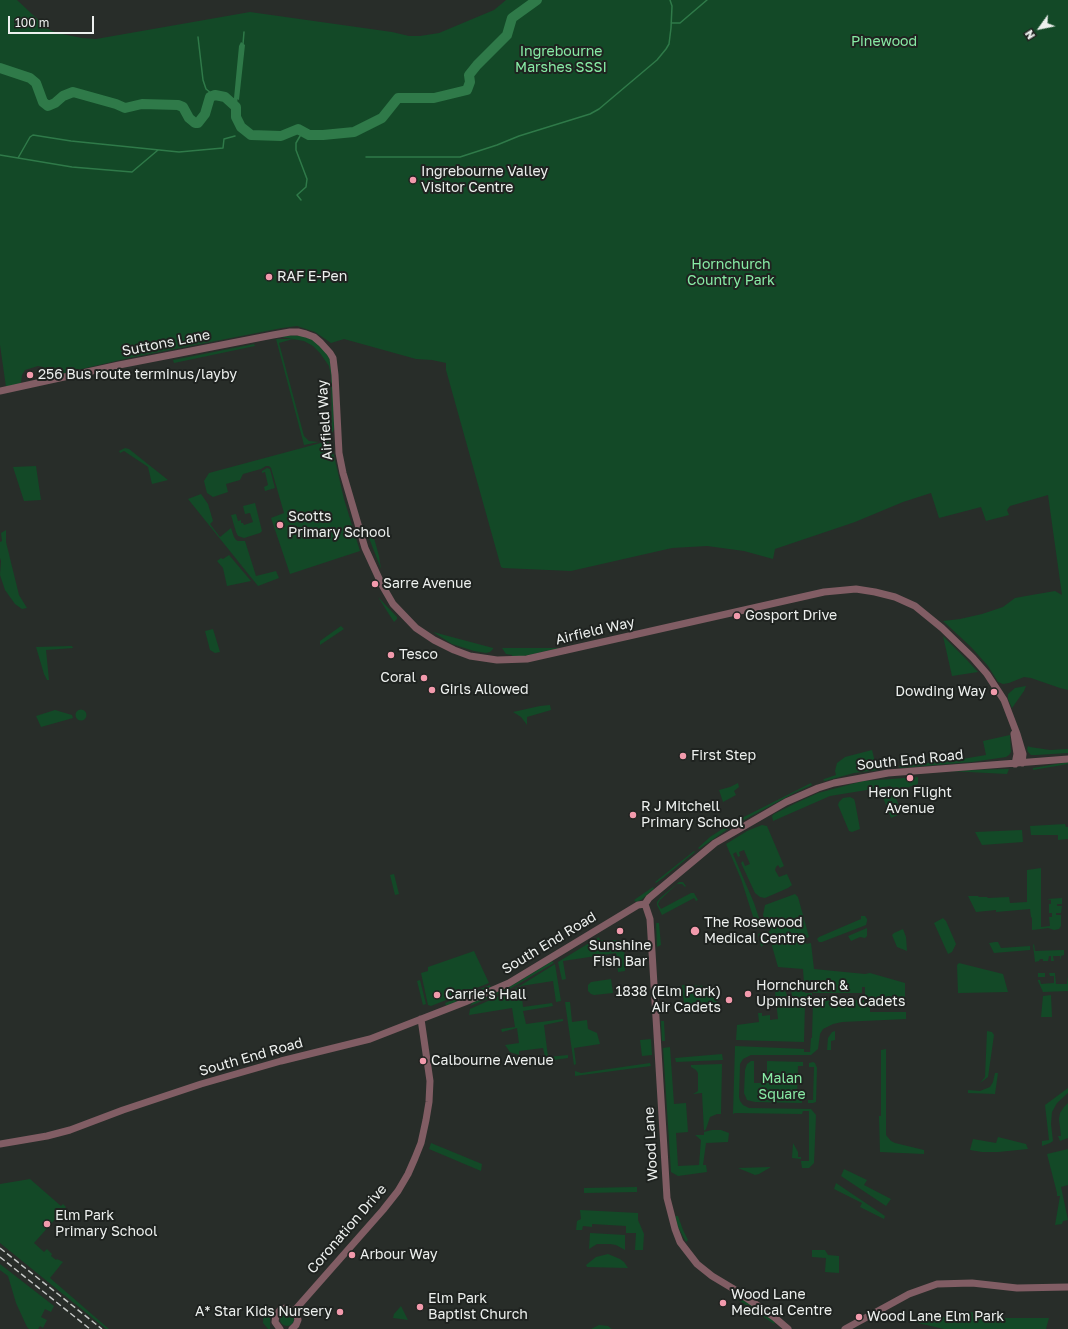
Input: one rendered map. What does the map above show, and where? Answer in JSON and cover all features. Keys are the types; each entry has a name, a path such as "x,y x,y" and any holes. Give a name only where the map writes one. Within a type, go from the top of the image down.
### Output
{"street":[{"name":"Suttons Lane","path":"0,391 119,365 290,332 298,332 314,337 330,353"},
{"name":"Airfield Way","path":"330,353 334,366 339,453 343,474 365,548 382,585 393,604 416,628 434,640 470,656 497,660 527,659 824,592 856,589 895,597 915,606 942,628 987,674 1004,700 1013,721 1015,729 1014,736 1016,754 1019,763"},
{"name":"South End Road","path":"0,1144 48,1136 70,1130 123,1110 187,1089 281,1061 370,1039 509,983 638,905 645,904 649,898 715,843 786,802 818,788 834,783 888,773 1068,759"},
{"name":"Wood Lane","path":"645,904 650,919 668,1198 675,1229 680,1242 697,1264 712,1276 774,1317 788,1329"},
{"name":"Coronation Drive","path":"294,1311 383,1210 398,1190 416,1158 426,1120 430,1081 421,1019"},
{"path":"845,1329 910,1294 937,1284 972,1282 1017,1288 1068,1287"},
{"path":"279,1329 275,1322 276,1315 278,1312 286,1308 294,1311 297,1315 298,1320 292,1329"}],"green space":[{"name":"Hornchurch Country Park","path":"0,0 17,0 48,29 57,33 96,39 250,12 392,32 409,36 420,36 439,33 494,10 506,0 1068,0 1068,690 1024,677 1009,683 1003,684 998,682 988,666 971,647 943,621 982,614 1003,607 1015,598 1055,591 1062,595 1048,495 1010,506 1007,510 1009,515 986,521 981,507 939,518 931,493 903,502 855,522 775,549 773,559 744,551 707,546 672,548 571,571 503,568 501,567 446,370 446,363 416,359 344,339 331,343 315,332 297,326 129,358 47,377 43,367 38,366 25,370 22,375 21,383 6,387 0,345"},
{"path":"287,335 304,336 315,341 324,349 330,360 333,375 334,429 332,433 331,376 329,366 313,346 304,341 281,337"},
{"path":"276,339 293,339 279,343 304,436 309,441 319,442 304,445"},
{"path":"254,344 255,346 174,363 173,360"},
{"path":"328,441 332,447 344,499 360,551 290,574 271,518 284,513 271,468 266,466 243,474 240,480 226,484 228,492 213,497 207,493 204,481 209,473"},
{"path":"125,448 129,449 168,480 152,484 148,467 124,451 120,453 119,451"},
{"path":"36,466 41,500 24,501 13,467"},
{"path":"267,468 270,469 275,488 265,491 264,487 268,485 265,472 262,473 262,471"},
{"path":"201,494 208,504 213,521 210,524 220,537 231,528 236,540 245,541 256,576 276,571 279,578 258,586 188,499"},
{"path":"255,503 262,531 244,538 238,536 231,515 236,514 238,521 241,520 241,523 244,525 253,522 250,513 245,514 243,506"},
{"path":"6,530 6,542 19,595 27,608 22,609 15,604 5,590 0,575 1,533"},
{"path":"372,531 379,556 381,569 369,538"},
{"path":"229,555 251,581 227,586 223,568 217,561"},
{"path":"378,597 397,617 394,622"},
{"path":"341,626 344,629 320,645 320,641"},
{"path":"213,629 220,652 215,653 210,650 205,631"},
{"path":"433,632 493,649 486,653 474,651 452,644"},
{"path":"943,636 967,660 978,672 952,676"},
{"path":"72,646 73,648 46,650 49,680 47,680 36,647"},
{"path":"502,648 560,648 524,656 512,657 512,655 506,654"},
{"path":"1026,686 1012,708 1008,699 1008,694 1015,688"},
{"path":"550,705 551,710 527,717 527,725 521,717 513,712 540,706"},
{"path":"55,710 72,715 73,718 41,727 36,716"},
{"path":"79,710 83,710 85,711 85,719 79,720 76,717 76,713"},
{"path":"1010,735 1011,752 1006,757 972,762 900,768 899,766 986,755 983,741"},
{"path":"1028,746 1050,750 1068,749 1068,753 1031,755 1027,749"},
{"path":"872,750 876,766 879,767 879,770 854,773 825,781 823,780 836,775 835,771 837,763 845,757"},
{"path":"1068,762 1068,764 1033,770 1033,768"},
{"path":"1009,769 1007,774 949,771"},
{"path":"918,777 918,784 897,791 890,786 830,796 773,821 772,816 774,814 818,793 863,781"},
{"path":"738,783 739,787 734,791 736,795 723,802 719,790"},
{"path":"811,783 812,785 733,826 730,824"},
{"path":"885,791 894,794 901,810 900,814 891,818 882,795"},
{"path":"850,797 854,799 855,802 860,829 852,832 849,831 838,805 843,798"},
{"path":"1065,824 1066,827 1068,827 1068,839 1058,840 1058,835 1031,835 1030,826"},
{"path":"762,825 767,826 784,866 780,868 778,865 775,870 779,877 787,874 792,885 765,898 760,897 755,893 741,863 743,861 745,866 750,864 744,850 739,852 740,856 738,857 736,852 733,854 754,903 762,927 757,929 741,879 726,844 747,831"},
{"path":"727,826 728,829 699,849 698,848 710,837"},
{"path":"1022,830 1023,842 982,845 975,832"},
{"path":"694,851 695,852 663,878 656,883 655,882"},
{"path":"1041,868 1041,927 1050,926 1049,917 1052,917 1052,913 1049,913 1049,904 1051,904 1051,900 1047,899 1062,898 1062,904 1057,904 1057,906 1062,906 1061,913 1056,913 1056,915 1061,915 1061,926 1059,929 1054,930 1048,928 1032,930 1030,909 976,912 968,896 988,898 1009,897 1010,903 1027,902 1027,870"},
{"path":"394,874 399,894 395,895 390,875"},
{"path":"679,882 683,882 686,886 677,884 660,900 658,904 661,909 691,893 694,893 698,900 696,901 694,898 662,915 657,902"},
{"path":"653,887 654,889 641,900 636,902 634,900"},
{"path":"795,894 798,897 809,937 805,939 806,944 811,943 814,969 865,974 870,973 905,983 905,1005 871,1005 871,1000 865,1000 865,987 862,987 862,993 813,993 813,990 805,990 805,993 812,993 812,1003 805,1003 804,1042 736,1040 737,1025 759,1022 758,1013 762,1013 762,1016 770,1015 770,1020 778,1019 775,992 785,989 787,1004 794,1002 790,988 804,984 803,969 778,967 768,932 771,930 770,926 767,926 763,915 765,905"},
{"path":"861,916 865,916 867,919 866,925 822,942 819,942 817,939 861,919"},
{"path":"943,918 946,921 956,944 952,952 948,954 934,923"},
{"path":"656,923 659,923 661,945 657,947"},
{"path":"867,928 867,936 865,938 860,937 851,941 848,936"},
{"path":"903,929 906,937 907,951 897,947 892,935"},
{"path":"763,932 766,943 761,947 758,934"},
{"path":"599,937 600,940 624,940 625,971 618,972 616,953 563,961 566,979 562,980 558,962"},
{"path":"998,942 1001,948 1030,946 1030,950 994,953 989,943"},
{"path":"1034,944 1035,951 1064,950 1064,955 1061,956 1061,961 1060,956 1053,956 1054,961 1051,961 1051,956 1049,956 1048,961 1043,961 1043,959 1040,959 1039,961 1035,962"},
{"path":"474,951 489,983 431,1006 428,1005 421,973 428,971 428,967"},
{"path":"552,961 554,963 508,990 470,1006 473,1002 505,989"},
{"path":"959,963 1003,974 1008,992 958,993 957,965"},
{"path":"555,964 561,1001 556,1002 553,981 521,986 523,1007 552,1003 553,1006 523,1011 526,1024 563,1019 563,1021 544,1025 548,1057 568,1055 568,1058 546,1061 543,1048 519,1051 519,1055 510,1052 505,1045 519,1043 517,1028 502,1032 501,1029 515,1027 512,1008 469,1015 470,1009 515,989"},
{"path":"1038,973 1045,973 1045,977 1038,977"},
{"path":"1049,973 1055,973 1056,984 1067,984 1068,976 1068,991 1043,992 1038,980 1040,980 1041,984 1054,983 1054,976 1050,976"},
{"path":"611,979 613,993 594,995 588,991 588,985 591,982"},
{"path":"420,980 426,1004 423,1005 417,981"},
{"path":"490,985 491,988 446,1006 445,1003"},
{"path":"682,985 706,986 711,988 716,996 717,1005 710,1006 711,1011 685,1014"},
{"path":"1051,995 1052,1017 1041,1017 1043,996"},
{"path":"864,1000 864,1006 870,1007 870,1012 906,1012 906,1019 842,1022 833,1024 823,1029 820,1034 818,1049 811,1055 751,1055 743,1059 740,1064 739,1097 743,1105 749,1108 811,1109 816,1115 814,1163 809,1168 802,1168 801,1161 809,1161 809,1111 803,1111 802,1114 733,1114 735,1046 804,1049 804,1052 810,1052 813,1001"},
{"path":"565,1002 570,1002 572,1022 587,1020 588,1029 597,1033 600,1044 574,1048 576,1064 574,1065"},
{"path":"661,1021 664,1021 665,1041 662,1041"},
{"path":"835,1031 835,1040 831,1041 831,1050 827,1050 828,1038 832,1032"},
{"path":"987,1031 992,1032 994,1035 988,1077 980,1083 985,1077"},
{"path":"651,1039 652,1055 642,1056 640,1040"},
{"path":"670,1047 674,1104 686,1103 688,1132 676,1133 678,1166 699,1165 701,1140 695,1135 704,1135 704,1132 712,1130 721,1130 729,1133 728,1142 706,1143 703,1165 706,1165 707,1172 678,1176 671,1172 663,1048"},
{"path":"886,1049 886,1135 895,1143 924,1150 924,1154 880,1152 879,1116 881,1116 881,1050"},
{"path":"722,1054 723,1060 676,1062 675,1058"},
{"name":"Malan Square","path":"754,1061 754,1083 767,1083 767,1061 803,1062 803,1066 798,1066 797,1099 802,1099 802,1103 755,1102 747,1100 744,1093 745,1070 747,1064"},
{"path":"813,1062 817,1068 816,1102 808,1103 808,1100 813,1100 814,1067 809,1067 809,1063"},
{"path":"650,1063 651,1066 575,1076 575,1071 581,1073"},
{"path":"722,1064 721,1114 710,1117 704,1131 702,1093 693,1094 698,1091 698,1073 691,1067 691,1065"},
{"path":"995,1073 998,1073 995,1094 968,1093 968,1090 980,1091 990,1087"},
{"path":"1068,1088 1068,1093 1057,1103 1052,1112 1051,1124 1053,1141 1042,1146 1042,1141 1049,1140 1045,1105"},
{"path":"1068,1103 1068,1138 1060,1141 1058,1136 1061,1136 1059,1119 1060,1113"},
{"path":"998,1137 1026,1144 1028,1149 998,1152 970,1150 973,1139 996,1143"},
{"path":"431,1143 482,1164 481,1171 429,1149"},
{"path":"793,1143 798,1152 798,1157 801,1157 801,1159 792,1158"},
{"path":"1068,1149 1068,1185 1061,1187 1068,1220 1063,1221 1062,1224 1055,1225 1060,1196 1057,1196 1047,1154"},
{"path":"771,1167 755,1175 738,1168"},
{"path":"844,1169 867,1180 864,1185 891,1199 886,1206 841,1176"},
{"path":"30,1179 61,1206 63,1204 66,1207 34,1243 44,1252 47,1249 52,1254 51,1256 56,1260 57,1259 63,1262 50,1278 109,1329 106,1329 0,1243 0,1184"},
{"path":"836,1183 885,1216 884,1219 860,1207 862,1203 834,1189"},
{"path":"637,1187 637,1192 584,1193 584,1188"},
{"path":"580,1210 638,1213 638,1220 644,1234 643,1250 635,1250 636,1233 626,1233 626,1226 592,1224 592,1227 583,1226 582,1230 576,1230 577,1221 581,1219"},
{"path":"675,1216 678,1216 688,1240 686,1242 678,1227"},
{"path":"590,1233 625,1235 625,1250 616,1245 610,1244 597,1244 589,1249"},
{"path":"812,1250 825,1250 828,1255 839,1256 839,1273 825,1272 826,1258 812,1257"},
{"path":"608,1254 620,1259 628,1268 587,1267 586,1265 596,1257"},
{"path":"0,1264 54,1306 51,1312 45,1309 41,1317 47,1320 43,1328 40,1326 38,1329 29,1329 27,1327 16,1303 8,1276 0,1270"},
{"path":"736,1294 770,1318 775,1322 774,1324 734,1297"},
{"path":"401,1306 408,1320 393,1318 394,1314"},
{"path":"266,1308 270,1312 270,1329 268,1329 263,1323 264,1311"},
{"path":"284,1312 290,1312 294,1316 294,1322 290,1326 284,1326 280,1322 280,1316"},
{"path":"973,1312 973,1318 1049,1318 1046,1329 944,1329 913,1322"},
{"path":"599,1325 608,1326 612,1329 591,1329"}],"shaded area":[{"path":"241,42 245,45 239,100 237,99 236,107 225,97 234,98 239,46"}],"waterway":[{"path":"0,68 30,78 36,83 43,102 48,106 55,103 63,96 73,92 125,108 142,104 178,105 183,107 189,118 195,123 198,123 205,114 210,97 215,95 225,97 236,107 236,117 241,127 251,135 281,136 298,129 309,135 354,132 382,118 398,98 434,98 467,90 470,82 469,75 507,35 512,18 537,0"},
{"path":"366,157 460,157 519,136 590,114 599,109 657,60 666,49 669,44 671,28 672,6 670,0"},
{"path":"671,23 680,23 707,0"},
{"path":"243,44 244,32"},
{"path":"198,37 203,80 206,89 215,95"},
{"path":"236,107 237,97"},
{"path":"301,200 297,195 306,187 307,179 296,150 296,143 303,131"},
{"path":"18,158 30,137 33,135 71,141 179,152 223,148 224,139 235,136"},
{"path":"0,155 72,167 132,172 158,150"}],"railway":[{"path":"0,1248 102,1329"},
{"path":"0,1257 90,1329"}],"place":[{"name":"Ingrebourne Valley Visitor Centre","path":"413,180"},
{"name":"RAF E-Pen","path":"269,277"},
{"name":"256 Bus route terminus/layby","path":"30,375"},
{"name":"Scotts Primary School","path":"280,525"},
{"name":"Sarre Avenue","path":"375,584"},
{"name":"Gosport Drive","path":"737,616"},
{"name":"Tesco","path":"391,655"},
{"name":"Coral","path":"424,678"},
{"name":"Girls Allowed","path":"432,690"},
{"name":"Dowding Way","path":"994,692"},
{"name":"First Step","path":"683,756"},
{"name":"Heron Flight Avenue","path":"910,778"},
{"name":"R J Mitchell Primary School","path":"633,815"},
{"name":"Sunshine Fish Bar","path":"620,931"},
{"name":"The Rosewood Medical Centre","path":"695,931"},
{"name":"Hornchurch & Upminster Sea Cadets","path":"748,994"},
{"name":"Carrie's Hall","path":"437,995"},
{"name":"1838 (Elm Park) Air Cadets","path":"729,1000"},
{"name":"Calbourne Avenue","path":"423,1061"},
{"name":"Elm Park Primary School","path":"47,1224"},
{"name":"Arbour Way","path":"352,1255"},
{"name":"Wood Lane Medical Centre","path":"723,1303"},
{"name":"Elm Park Baptist Church","path":"420,1307"},
{"name":"A* Star Kids Nursery","path":"340,1312"},
{"name":"Wood Lane Elm Park","path":"859,1317"}],"park label":[{"name":"Pinewood","path":"884,42"},
{"name":"Ingrebourne Marshes SSSI","path":"561,60"}]}
